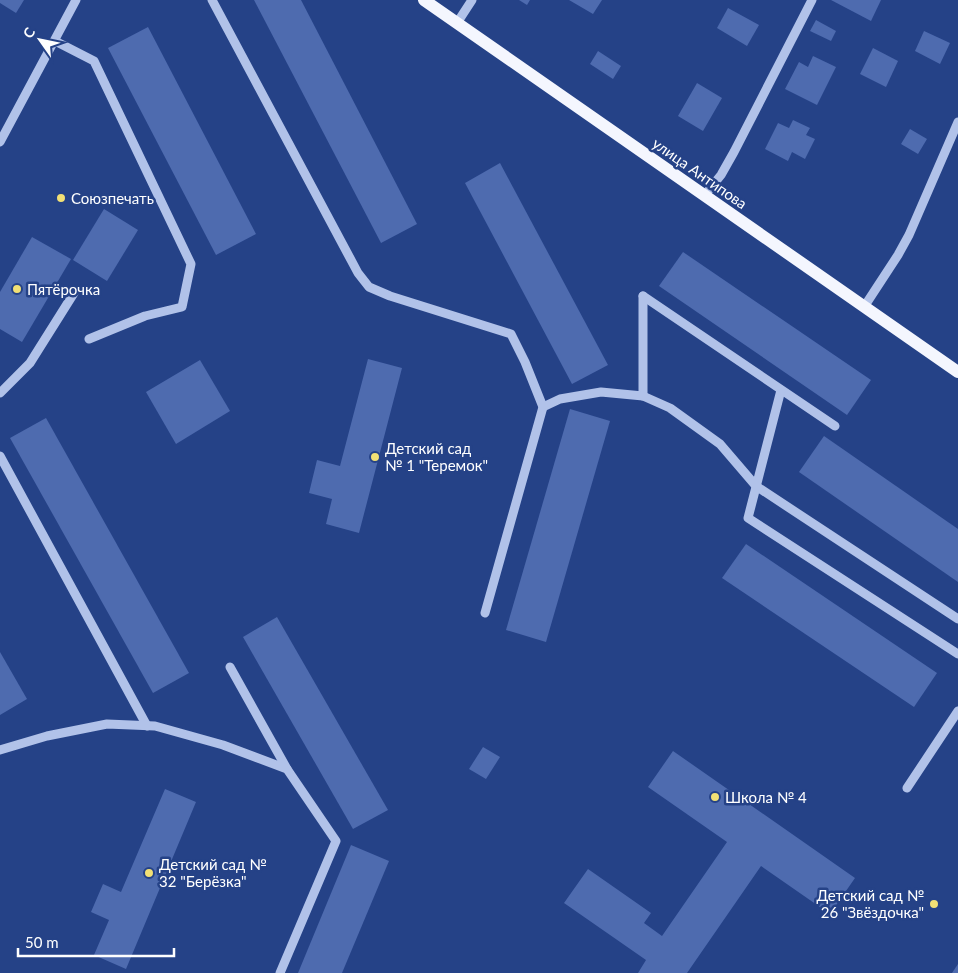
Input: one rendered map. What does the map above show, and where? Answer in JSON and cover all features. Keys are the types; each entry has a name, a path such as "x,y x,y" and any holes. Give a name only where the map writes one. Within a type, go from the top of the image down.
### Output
{"main road":[{"name":"улица Антипова","path":"424,0 958,372"}],"street":[{"path":"0,142 76,0"},
{"path":"212,0 358,273 368,286 390,296 511,334 525,362 543,408 485,613"},
{"path":"457,23 472,0"},
{"path":"704,196 721,175 734,152 812,0"},
{"path":"55,41 94,61 191,264 182,307 145,316 89,339"},
{"path":"864,307 909,235 958,122"},
{"path":"0,393 30,363 74,293"},
{"path":"643,396 643,296 835,426"},
{"path":"781,390 748,518 958,654"},
{"path":"543,408 560,400 601,392 643,396 670,408 720,444 756,486 958,619"},
{"path":"0,456 147,726"},
{"path":"230,667 287,769 336,841 280,973"},
{"path":"907,788 958,711"},
{"path":"0,750 46,736 107,724 156,726 223,745 287,769"}],"building":[{"path":"0,0 24,0 16,13 0,3"},
{"path":"254,0 301,0 417,224 381,243"},
{"path":"519,0 530,0 527,5"},
{"path":"569,0 602,0 593,14"},
{"path":"831,0 881,0 871,21"},
{"path":"728,8 759,25 747,46 717,28"},
{"path":"816,20 836,31 831,41 810,31"},
{"path":"148,27 256,234 216,255 108,48"},
{"path":"924,31 950,43 940,64 915,51"},
{"path":"873,48 898,61 886,87 860,74"},
{"path":"598,51 621,66 613,79 590,64"},
{"path":"813,56 836,67 817,105 785,89 799,62 808,67"},
{"path":"697,83 722,98 703,131 678,116"},
{"path":"793,120 810,128 806,135 815,139 805,159 792,152 788,161 765,149 778,123 789,128"},
{"path":"910,129 927,139 918,154 901,144"},
{"path":"500,163 608,365 572,384 465,183"},
{"path":"104,209 138,230 107,281 73,260"},
{"path":"32,237 71,259 22,342 0,329 0,292"},
{"path":"683,252 871,380 847,415 659,286"},
{"path":"368,359 402,368 359,533 326,524 332,499 309,493 317,460 340,466"},
{"path":"200,360 230,411 176,444 146,392"},
{"path":"570,409 610,421 546,642 506,630"},
{"path":"46,418 189,673 153,693 10,438"},
{"path":"824,436 958,529 958,582 799,472"},
{"path":"746,544 937,673 914,707 722,578"},
{"path":"277,617 388,810 353,829 243,637"},
{"path":"0,652 27,699 0,715"},
{"path":"483,747 500,757 486,779 469,769"},
{"path":"673,751 855,878 830,914 761,866 687,973 638,973 646,960 564,903 588,869 651,913 644,923 662,936 727,842 648,787"},
{"path":"165,789 196,802 126,969 94,955 109,920 91,912 103,884 121,892"},
{"path":"351,845 389,861 342,973 298,973"},
{"path":"958,964 958,973 952,973"}],"place":[{"name":"Союзпечать","path":"61,198"},
{"name":"Пятёрочка","path":"17,289"},
{"name":"Детский сад № 1 \"Теремок\"","path":"375,457"},
{"name":"Школа № 4","path":"715,797"},
{"name":"Детский сад № 32 \"Берёзка\"","path":"149,873"},
{"name":"Детский сад № 26 \"Звёздочка\"","path":"934,904"}]}
